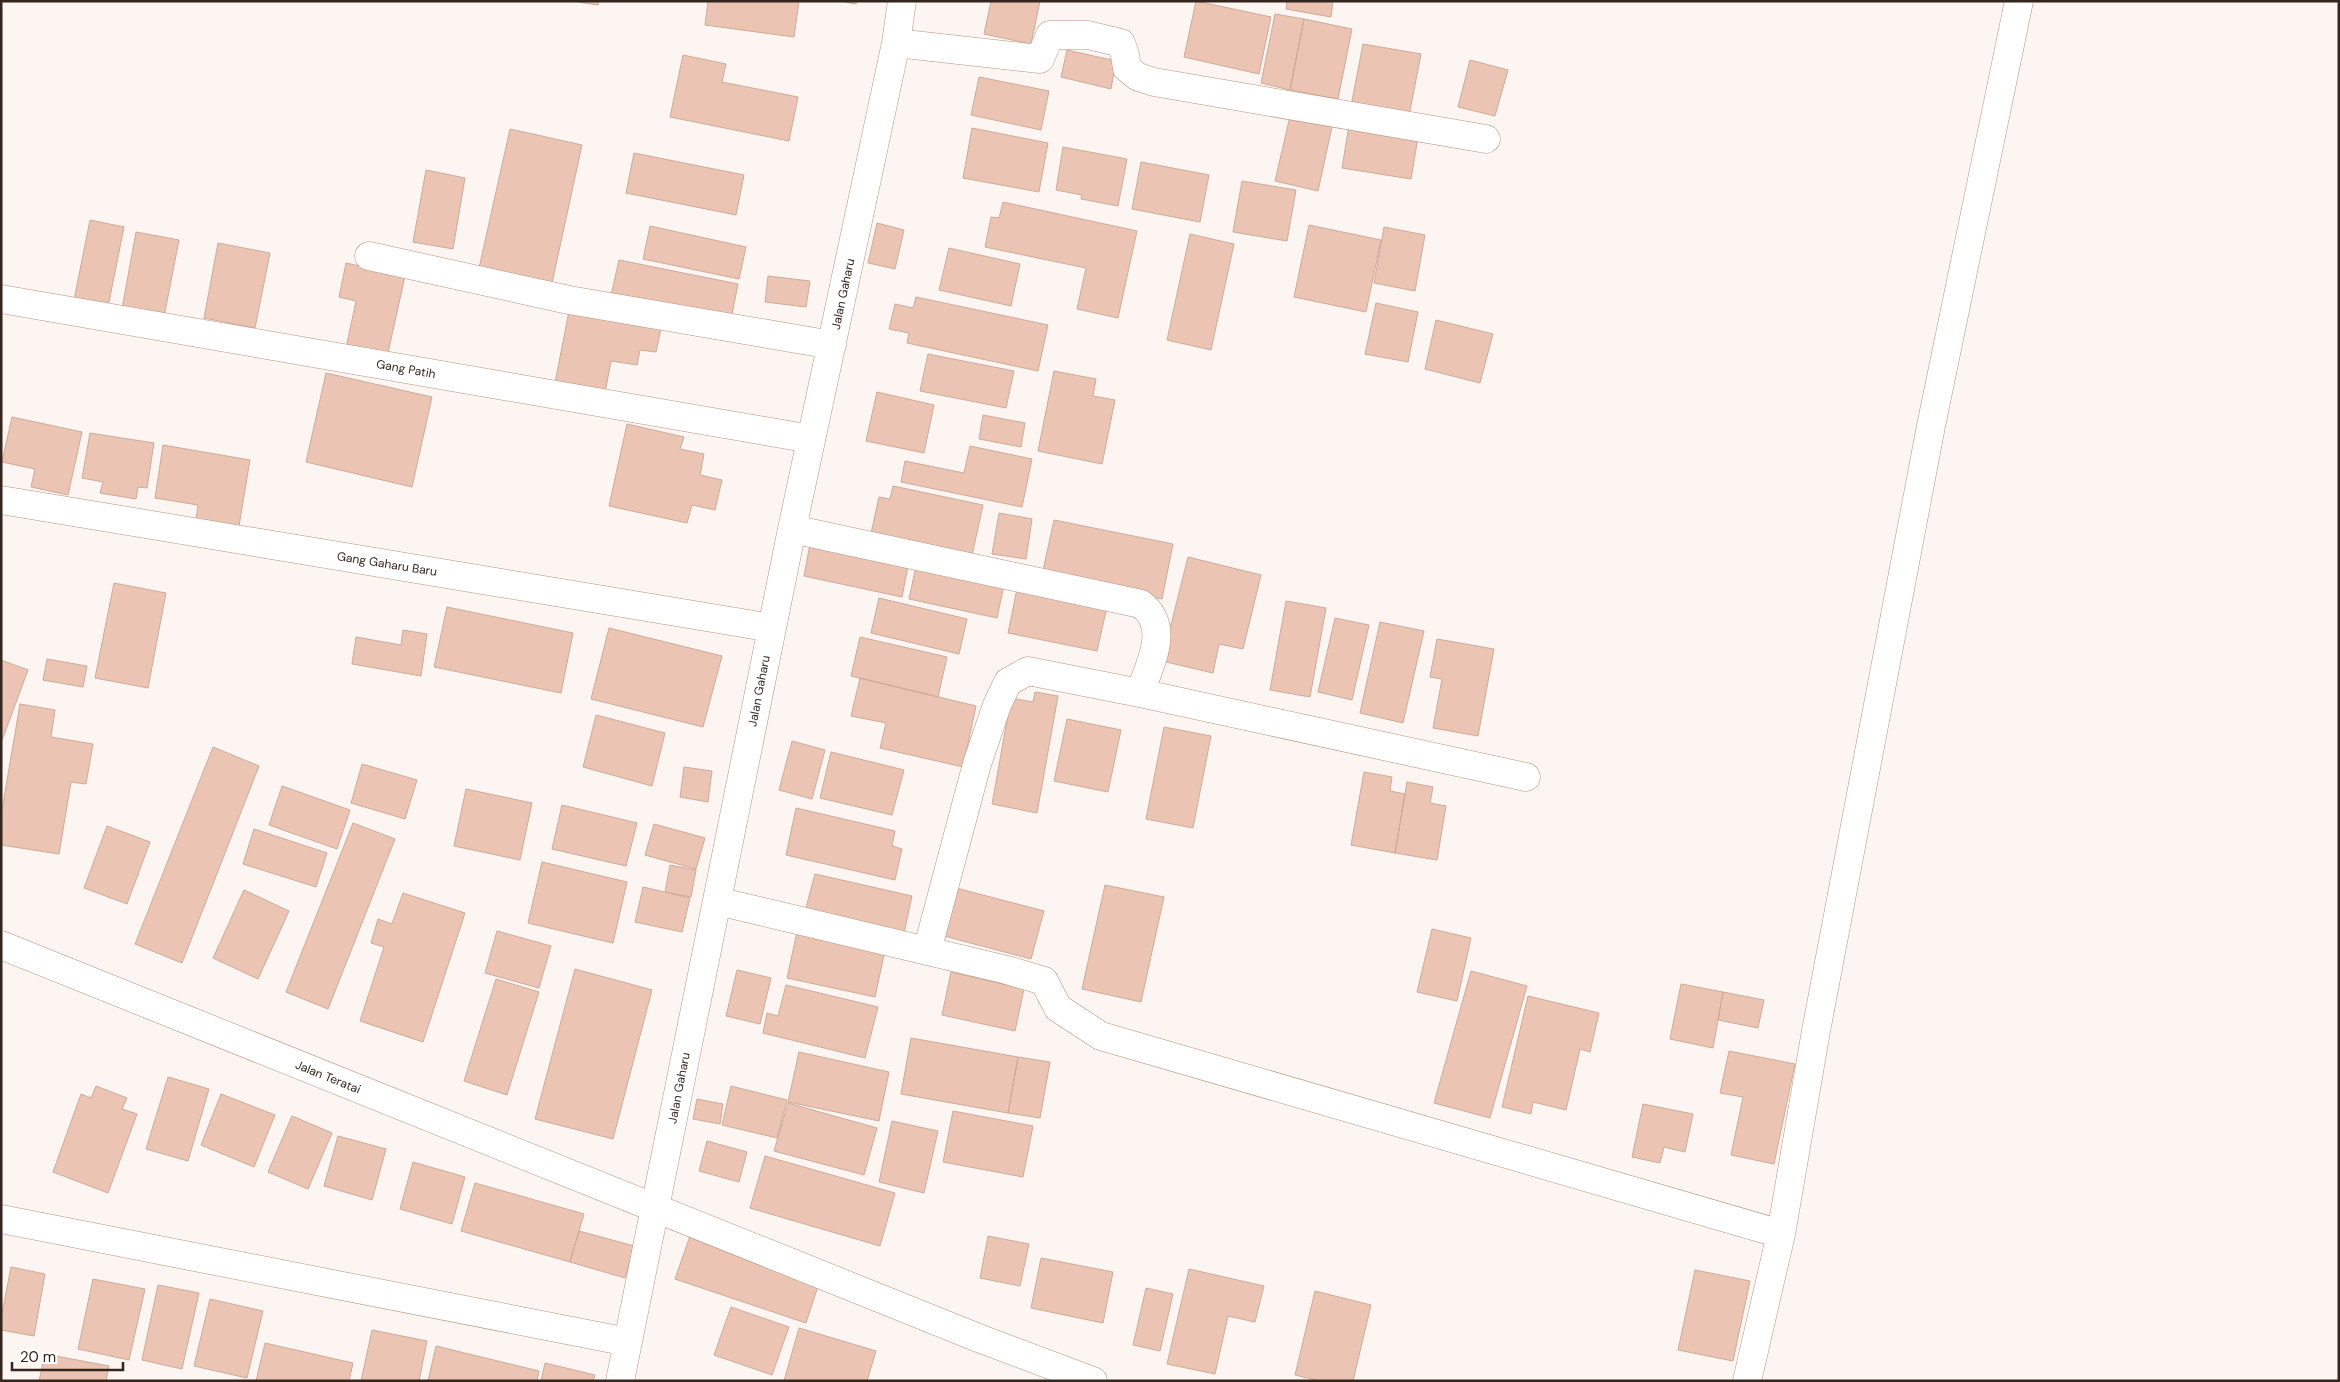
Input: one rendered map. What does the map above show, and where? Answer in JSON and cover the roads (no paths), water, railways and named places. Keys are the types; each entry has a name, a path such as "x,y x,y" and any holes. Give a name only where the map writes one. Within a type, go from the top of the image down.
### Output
{"street":[{"name":"Jalan Gaharu","path":"620,1381 792,529 896,42 902,1"},
{"path":"1747,1381 1781,1234 1816,1031 1930,426 2019,1"},
{"path":"896,42 1040,59 1050,35 1088,35 1121,43 1127,68 1138,77 1154,82 1486,139"},
{"path":"369,256 569,300 832,345"},
{"name":"Gang Patih","path":"1,299 811,439"},
{"name":"Gang Gaharu Baru","path":"1,500 772,628"},
{"path":"792,529 1141,604 1150,611 1157,623 1158,639 1140,693"},
{"path":"927,951 977,764 997,705 1008,682 1028,671 1140,693 1526,777"},
{"path":"717,901 1007,970 1044,981 1058,1008 1101,1036 1781,1234"},
{"name":"Jalan Teratai","path":"1,945 981,1339 1093,1381"},
{"path":"1,1219 628,1342"}]}
